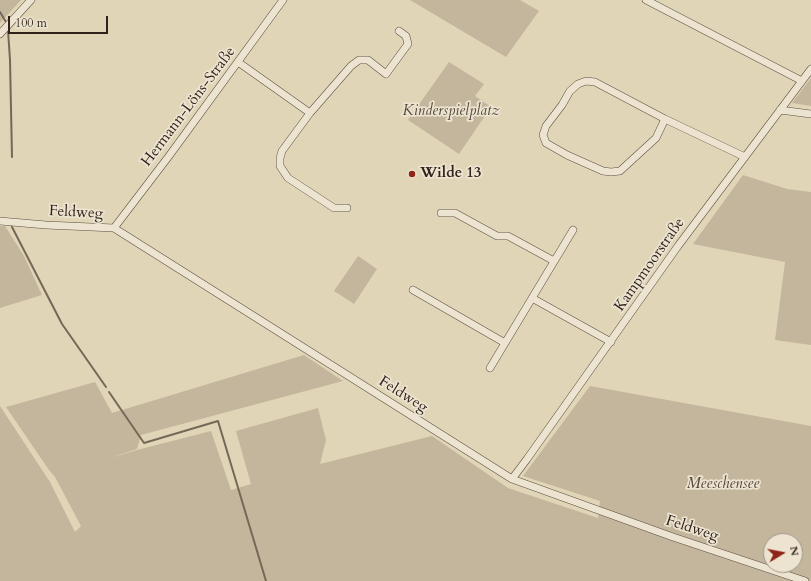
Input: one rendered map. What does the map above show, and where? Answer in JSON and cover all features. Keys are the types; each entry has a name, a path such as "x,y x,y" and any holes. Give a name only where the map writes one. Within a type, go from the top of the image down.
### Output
{"street":[{"path":"0,34 31,0"},
{"name":"Hermann-Löns-Straße","path":"114,228 169,156 283,0"},
{"path":"646,0 802,81"},
{"path":"347,208 334,208 288,178 280,166 282,151 310,113 343,74 359,60 368,60 386,74 408,44 406,36 399,31"},
{"path":"238,62 310,113"},
{"name":"Kampmoorstraße","path":"512,479 678,246 811,69"},
{"path":"665,119 656,138 620,171 604,171 567,155 546,143 543,135 546,126 562,105 570,91 578,84 586,81 595,82 665,119 745,157"},
{"path":"780,110 811,114"},
{"path":"441,213 455,213 497,236 508,236 554,261"},
{"name":"Feldweg","path":"0,221 114,228 512,479 650,529 805,581"},
{"path":"490,368 573,230"},
{"path":"413,290 505,343"},
{"path":"532,298 611,342"}],"green space":[{"path":"0,0 21,0 0,23"},
{"path":"410,0 520,0 539,11 506,57"},
{"name":"Kinderspielplatz","path":"449,62 484,84 475,96 491,107 459,154 408,120"},
{"path":"811,78 811,106 792,103"},
{"path":"743,175 787,189 811,192 811,345 775,340 785,262 693,244"},
{"path":"0,226 5,226 24,256 42,295 0,308"},
{"path":"358,256 377,269 354,304 334,291"},
{"name":"Meeschensee","path":"304,355 343,381 141,435 137,449 110,458 211,431 231,490 251,484 236,431 318,408 326,440 320,464 432,436 508,488 598,518 600,501 523,476 590,386 811,426 811,581 0,581 0,406 50,482 75,532 81,526 55,477 6,407 95,382 112,413"}],"waterway":[{"path":"0,12 6,22"},
{"path":"8,30 12,157"},
{"path":"12,227 62,324 106,387"},
{"path":"109,392 144,443 218,421 266,581"}],"place":[{"name":"Wilde 13","path":"412,174"}]}
